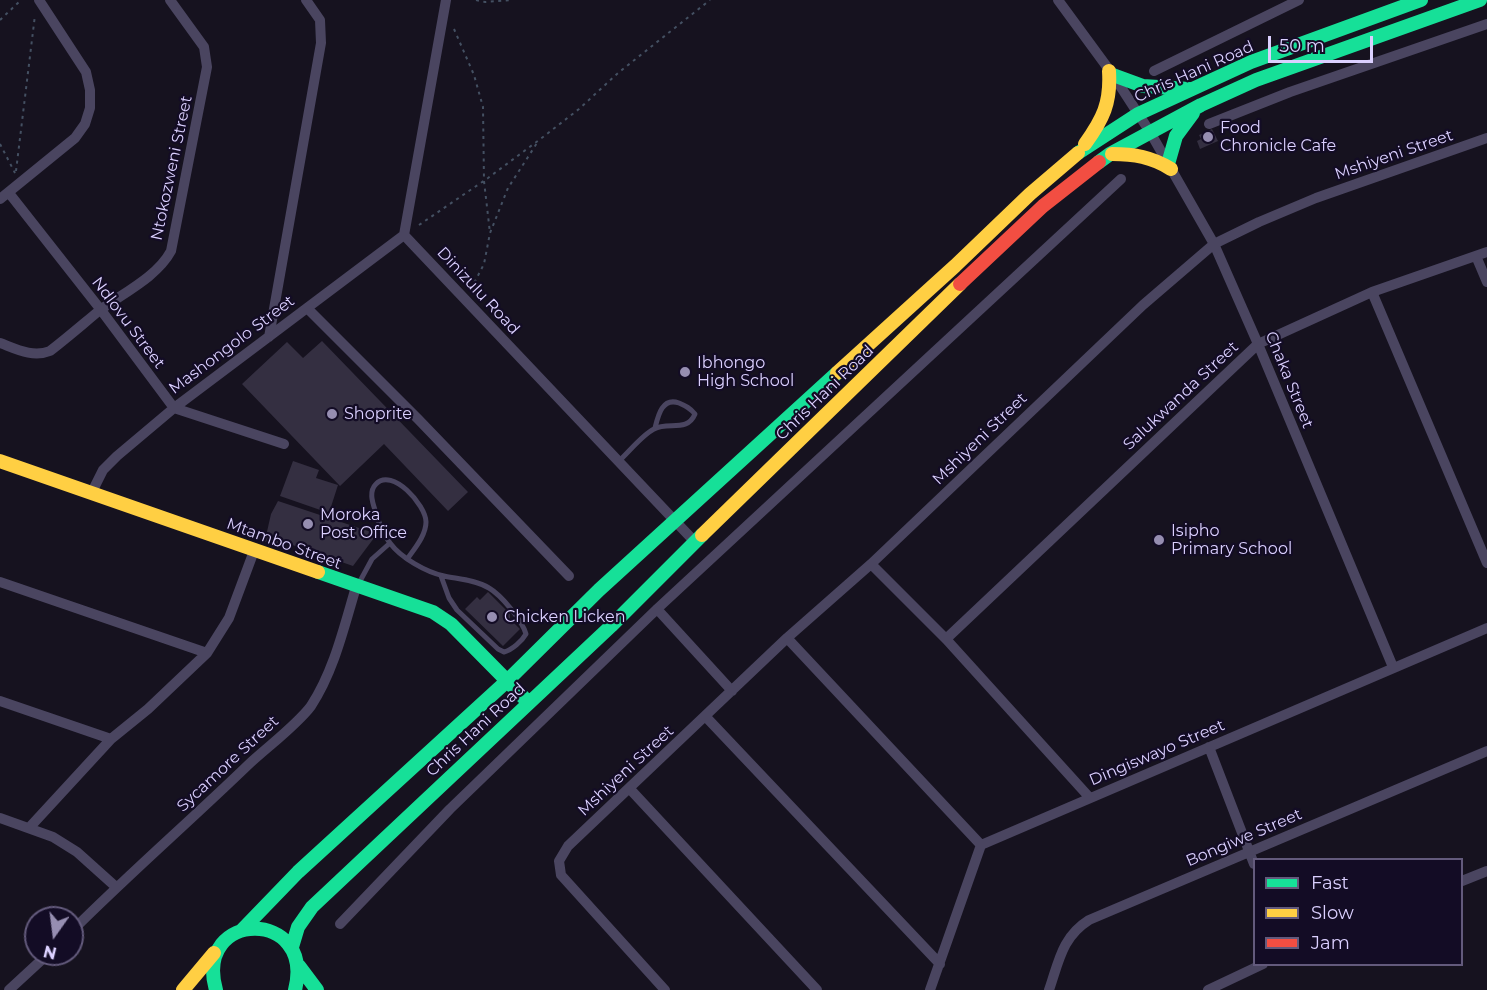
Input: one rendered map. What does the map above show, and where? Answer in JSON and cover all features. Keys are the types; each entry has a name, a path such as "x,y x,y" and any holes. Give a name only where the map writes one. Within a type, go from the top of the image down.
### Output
{"main road":[{"name":"Chris Hani Road","path":"216,951 232,934 242,930 298,872 507,681 599,590 955,266 1030,194 1080,151 1138,114 1251,62 1421,0"},
{"name":"Chris Hani Road","path":"292,947 298,927 312,907 611,626 1043,206 1110,154 1201,105 1256,80 1480,0"},
{"path":"1080,151 1104,117 1111,91 1111,73 1143,86 1191,89"},
{"path":"1110,154 1145,156 1169,166 1170,150 1177,133 1201,105"},
{"name":"Mtambo Street","path":"0,461 433,612 451,624 529,703"},
{"path":"242,930 256,928 270,930 282,937 292,947 299,966 317,990"},
{"path":"192,990 212,982 212,962 216,951"},
{"path":"183,990 216,951"},
{"path":"295,990 299,966"}],"street":[{"path":"5,196 75,138 85,124 90,108 90,90 86,72 39,0"},
{"name":"Ntokozweni Street","path":"0,343 25,352 44,354 50,351 167,257 174,242 207,67 204,47 170,0"},
{"path":"269,337 321,43 320,20 306,0"},
{"path":"404,235 446,0"},
{"name":"Chaka Street","path":"1058,0 1150,132 1214,244 1393,667"},
{"path":"1154,71 1299,0"},
{"path":"1209,124 1290,92 1487,24"},
{"name":"Mshiyeni Street","path":"664,990 561,875 559,861 568,846 787,638 871,564 1143,305 1214,244 1316,198 1487,138"},
{"path":"340,924 450,809 657,609 1121,178"},
{"name":"Ndlovu Street","path":"5,196 101,310 174,408"},
{"name":"Mashongolo Street","path":"92,492 103,470 174,408 404,235"},
{"name":"Dinizulu Road","path":"404,235 695,542"},
{"path":"1482,254 1487,282"},
{"name":"Salukwanda Street","path":"946,639 1258,344 1372,292 1482,254"},
{"path":"1372,292 1487,563"},
{"path":"307,308 569,576"},
{"path":"174,408 284,444"},
{"path":"29,828 111,739 148,709 207,653 229,618 254,551"},
{"path":"871,564 946,639 1090,798"},
{"path":"0,582 207,653"},
{"name":"Sycamore Street","path":"84,919 116,886 309,709 326,677 342,636 356,587"},
{"path":"657,609 732,691"},
{"name":"Dingiswayo Street","path":"981,845 1487,628"},
{"path":"787,638 981,845 930,990"},
{"path":"0,701 111,739"},
{"path":"706,717 940,964"},
{"path":"1209,747 1253,862"},
{"name":"Bongiwe Street","path":"1049,990 1065,944 1078,927 1089,920 1487,751"},
{"path":"629,788 817,990"},
{"path":"0,818 53,837 77,852 116,886"},
{"path":"1463,880 1487,871"},
{"path":"9,990 35,966"},
{"path":"1208,990 1259,966"}],"lane":[{"path":"619,461 655,428 662,407 668,403 675,402 690,408 695,414 692,421 687,424 655,428"},
{"path":"408,558 423,535 426,521 421,506 410,494 396,482 384,479 372,490 372,501 390,543 408,558 441,576 489,588 522,624 526,634 523,639 508,651 498,649 457,610 449,598 441,576"},
{"path":"356,587 372,560 390,543"}],"path":[{"path":"0,20 21,0"},
{"path":"476,0 485,2 511,0"},
{"path":"404,235 538,141 579,109 618,73 710,0"},
{"path":"0,144 15,173 35,12"},
{"path":"443,14 458,34 474,75 483,108 484,181 490,233"},
{"path":"465,299 484,264 490,233 508,188 538,141"}],"building":[{"name":"Food Chronicle Cafe","path":"1212,129 1218,141 1200,149 1197,141 1201,139 1199,135"},
{"name":"Shoprite","path":"322,341 468,492 448,511 384,444 340,486 242,384 287,342 303,358"},
{"path":"293,461 319,470 316,478 338,485 329,513 280,496"},
{"name":"Moroka Post Office","path":"278,501 377,534 353,566 278,540 277,546 260,540 262,535 266,536 271,514"},
{"name":"Chicken Licken","path":"488,592 510,614 510,619 520,629 503,646 465,609 477,597 480,600"}],"traffic: fast":[{"path":"1078,153 1138,114 1251,62 1421,0"},
{"path":"1099,162 1201,105 1256,80 1480,0"},
{"path":"1113,75 1143,86 1189,89"},
{"path":"1168,164 1176,136 1193,113"},
{"path":"242,930 298,872 507,681 599,590 837,373"},
{"path":"292,947 298,927 312,907 611,626 702,535"},
{"path":"318,572 433,612 451,624 529,703"},
{"path":"216,990 214,963 222,944 236,933 255,929 273,933 288,944 297,963 295,990"},
{"path":"299,966 317,990"}],"traffic: slow":[{"path":"1085,144 1097,127 1107,102 1109,71"},
{"path":"837,373 1030,194 1078,153"},
{"path":"1112,154 1143,157 1171,169"},
{"path":"702,535 960,284"},
{"path":"0,461 318,572"},
{"path":"183,990 214,953"}],"traffic: jam":[{"path":"960,284 1043,206 1099,162"}],"place":[{"name":"Food Chronicle Cafe","path":"1208,137"},
{"name":"Ibhongo High School","path":"685,372"},
{"name":"Shoprite","path":"332,414"},
{"name":"Moroka Post Office","path":"308,524"},
{"name":"Isipho Primary School","path":"1159,540"},
{"name":"Chicken Licken","path":"492,617"}]}
